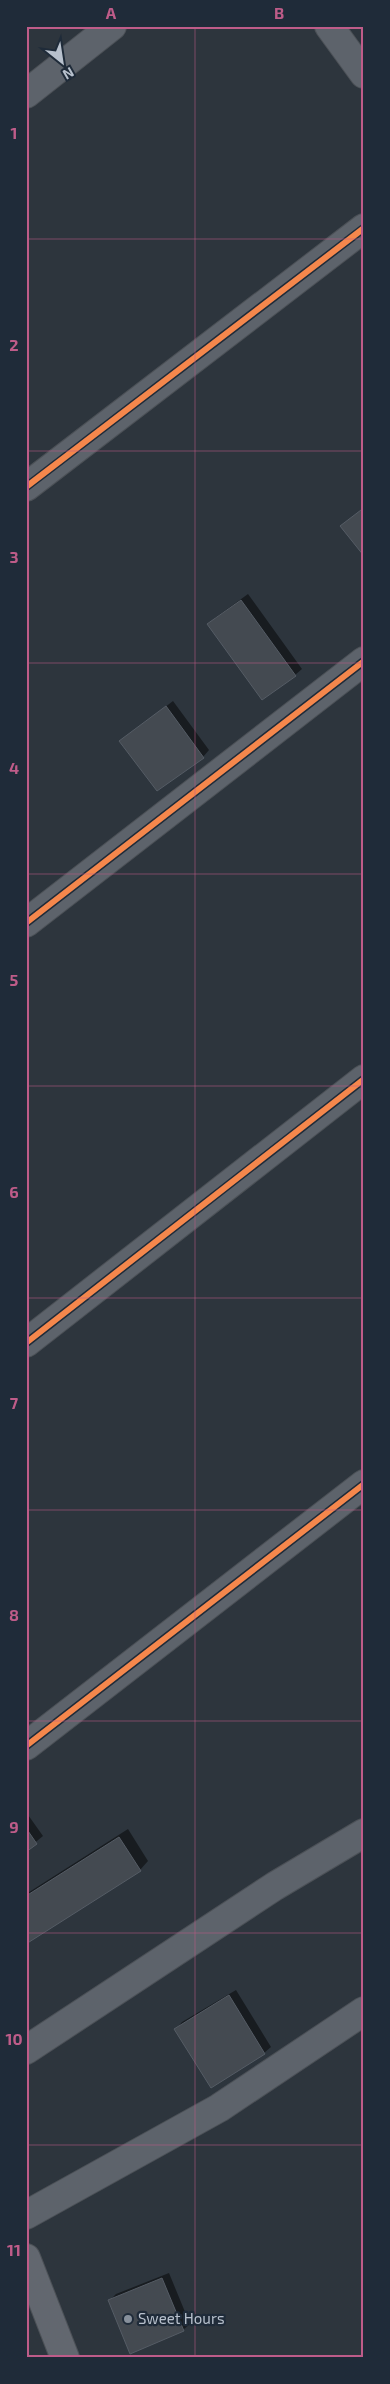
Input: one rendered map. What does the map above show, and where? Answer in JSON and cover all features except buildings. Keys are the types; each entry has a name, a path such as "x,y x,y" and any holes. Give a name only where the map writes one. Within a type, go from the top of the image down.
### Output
{"main road":[{"path":"26,2258 65,2358"}],"street":[{"path":"26,94 112,26"},
{"path":"329,26 364,74"},
{"path":"26,486 364,228"},
{"path":"26,924 364,661"},
{"path":"26,1343 364,1079"},
{"path":"26,1746 364,1484"},
{"path":"26,2050 275,1886 364,1833"},
{"path":"34,2211 219,2108 364,2011"}],"cycle path":[{"path":"26,487 364,228"},
{"path":"26,923 364,661"},
{"path":"26,1343 364,1079"},
{"path":"26,1746 364,1484"}],"place":[{"name":"Sweet Hours","path":"128,2319"}]}
